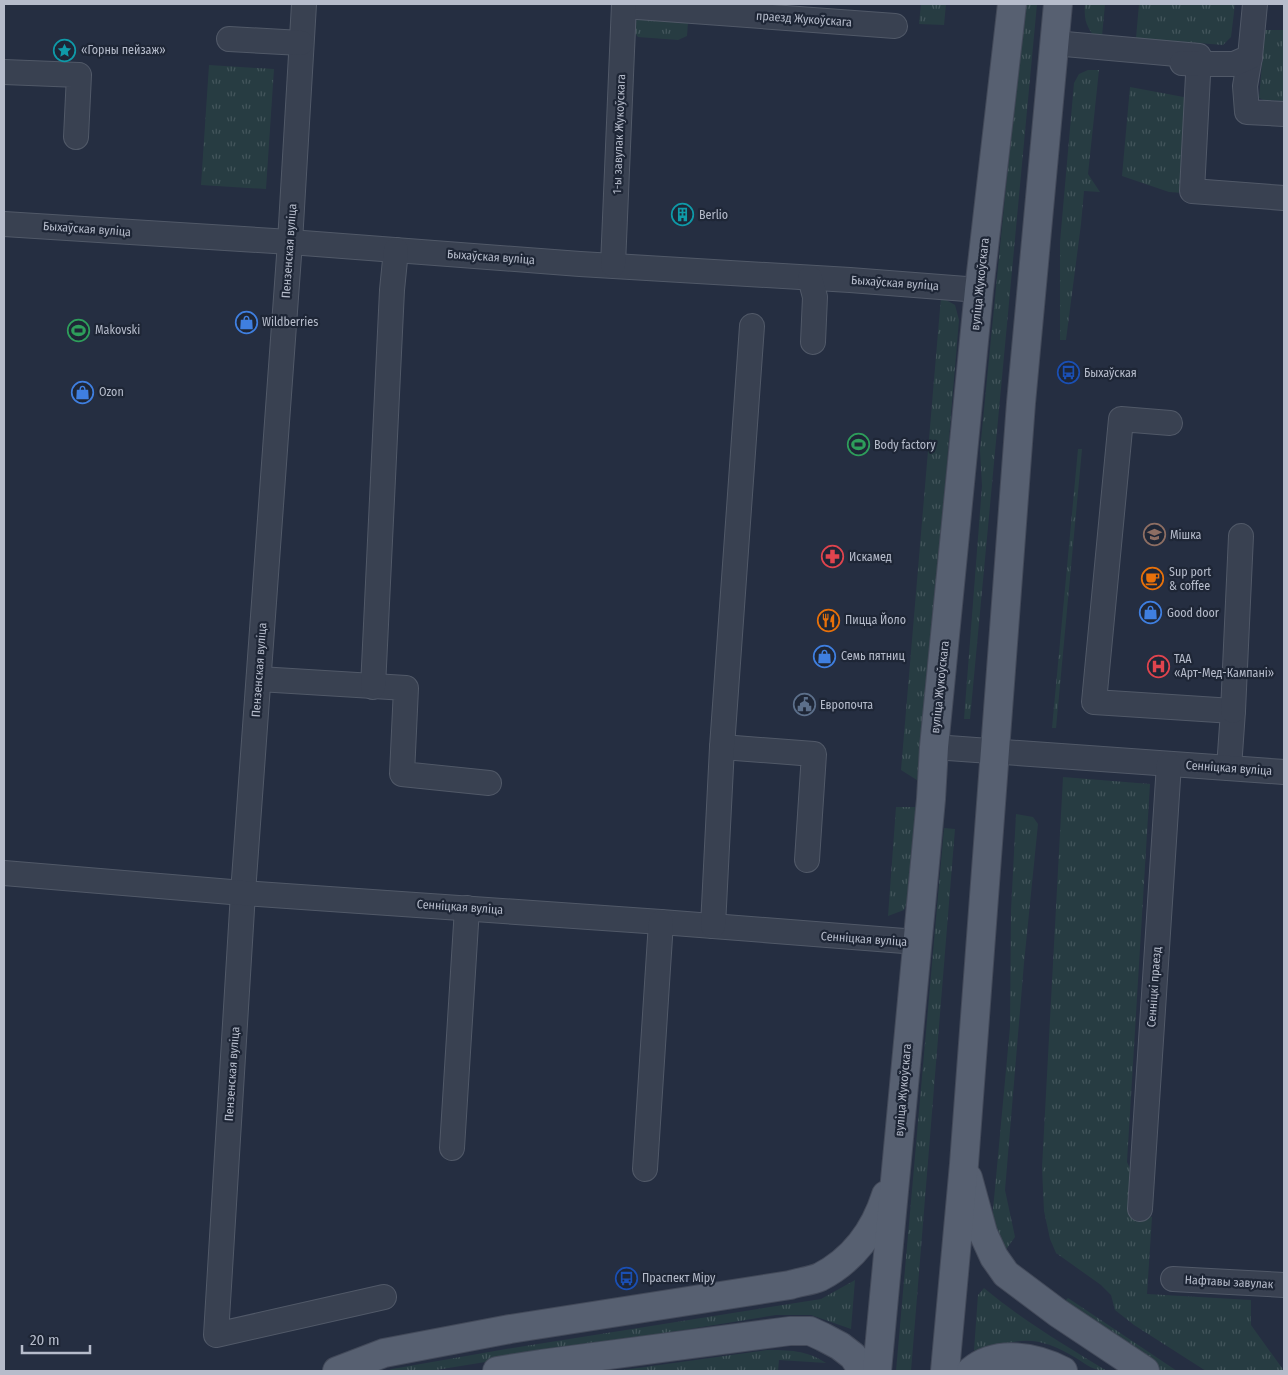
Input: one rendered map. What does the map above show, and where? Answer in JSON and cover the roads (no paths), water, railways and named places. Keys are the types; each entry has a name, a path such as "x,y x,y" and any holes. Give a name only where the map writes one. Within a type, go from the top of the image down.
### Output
{"main road":[{"name":"вуліца Жукоўскага","path":"877,1371 934,747 979,290 1012,4"},
{"path":"945,1371 964,1164 1022,403 1058,4"},
{"path":"337,1371 384,1353 510,1330 790,1285 818,1278 850,1256 870,1232 882,1206 896,1163"},
{"path":"964,1164 983,1233 994,1257 1006,1274 1058,1313 1145,1371"},
{"path":"497,1371 790,1331 810,1331 840,1346 853,1356 863,1371"},
{"path":"971,1371 979,1364 1006,1357 1031,1359 1063,1371"}],"street":[{"name":"Пензенская вуліца","path":"304,4 290,242 243,893 216,1336 384,1297"},
{"path":"1255,4 1245,86 1247,112 1284,114"},
{"name":"праезд Жукоўскага","path":"624,5 730,9 895,26"},
{"name":"1-ы завулак Жукоўскага","path":"613,265 624,5"},
{"path":"229,39 301,43"},
{"path":"1053,47 1198,64 1234,64 1250,57"},
{"path":"1198,64 1192,190 1284,198"},
{"path":"4,72 79,76 76,137"},
{"name":"Быхаўская вуліца","path":"4,224 979,290"},
{"path":"373,687 392,290 396,250"},
{"path":"810,278 815,297 813,342"},
{"path":"713,926 722,748 752,326"},
{"path":"1170,423 1121,419 1094,702 1232,710"},
{"path":"1229,768 1241,536"},
{"path":"259,679 406,688 402,774 489,783"},
{"name":"Сенніцкая вуліца","path":"934,747 1284,772"},
{"path":"722,748 814,754 807,860"},
{"name":"Сенніцкі праезд","path":"1140,1209 1169,764"},
{"name":"Сенніцкая вуліца","path":"4,873 243,893 917,942"},
{"path":"452,1148 467,908"},
{"path":"645,1169 662,922"},
{"name":"Нафтавы завулак","path":"1173,1279 1284,1285"}],"place":[{"name":"«Горны пейзаж»","path":"65,50"},
{"name":"Berlio","path":"683,215"},
{"name":"Wildberries","path":"246,322"},
{"name":"Makovski","path":"79,330"},
{"name":"Быхаўская","path":"1068,373"},
{"name":"Ozon","path":"83,392"},
{"name":"Body factory","path":"858,445"},
{"name":"Мішка","path":"1154,535"},
{"name":"Искамед","path":"833,557"},
{"name":"Sup port & coffee","path":"1153,579"},
{"name":"Good door","path":"1151,613"},
{"name":"Пицца Йоло","path":"829,620"},
{"name":"Семь пятниц","path":"825,656"},
{"name":"ТАА «Арт-Мед-Кампані»","path":"1158,666"},
{"name":"Европочта","path":"804,705"},
{"name":"Праспект Міру","path":"626,1278"}]}
